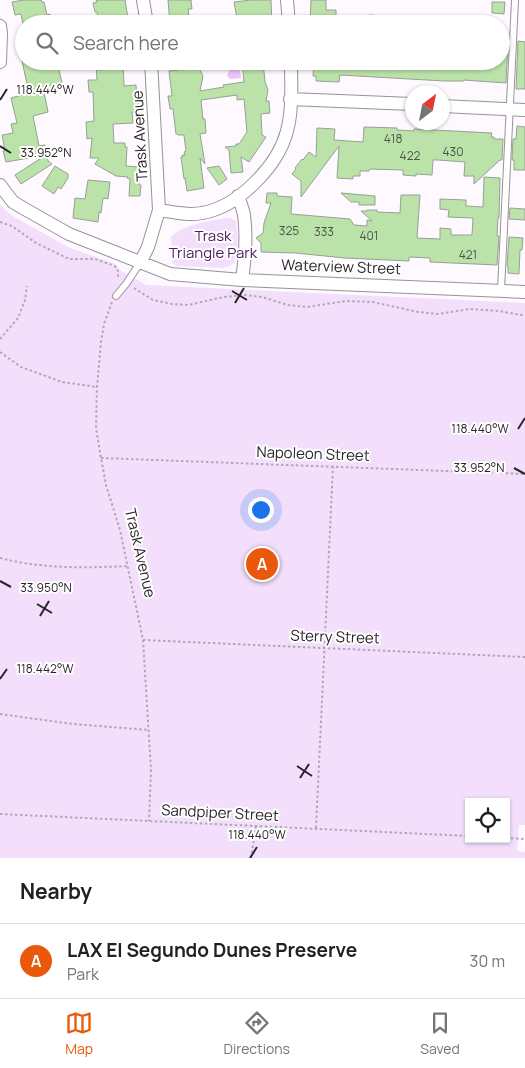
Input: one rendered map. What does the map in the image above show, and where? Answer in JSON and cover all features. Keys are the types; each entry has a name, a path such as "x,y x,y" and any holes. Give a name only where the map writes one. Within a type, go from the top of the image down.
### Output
{"street":[{"path":"143,0 146,15"},
{"path":"287,0 288,15"},
{"path":"0,26 0,62"},
{"name":"Trask Avenue","path":"152,70 160,210"},
{"path":"140,263 148,247 160,210 187,214 218,209 238,196 272,163 281,147 287,130 291,70"},
{"path":"290,99 405,104"},
{"path":"450,106 525,110"},
{"name":"Waterview Street","path":"0,185 13,202 69,234 170,274 242,280 525,292"},
{"path":"238,196 244,215 244,266 242,280"}],"lane":[{"path":"501,290 515,0"},
{"path":"116,296 140,263"}],"path":[{"path":"0,222 12,226 36,242 70,259 95,259 112,265 118,271 118,278"},
{"path":"0,339 18,318 25,300 27,286"},
{"path":"134,288 153,300 180,305 244,295 308,307 346,301 373,302 418,312 438,314 470,309 525,314"},
{"name":"Trask Avenue","path":"116,296 109,308 101,342 96,428 106,485 120,530 143,640 151,770 149,821"},
{"path":"0,352 21,367 62,382 97,387"},
{"name":"Napoleon Street","path":"101,458 525,474"},
{"path":"316,829 333,466"},
{"path":"0,558 39,566 67,568 128,566"},
{"name":"Sterry Street","path":"143,640 525,657"},
{"path":"0,714 74,724 149,730"},
{"name":"Sandpiper Street","path":"0,814 465,836"},
{"path":"250,858 256,826"},
{"path":"510,838 525,839"}],"green space":[{"path":"0,204 11,215 68,247 113,263 120,270 146,285 525,303 525,825 519,825 517,851 525,852 525,858 0,858"},
{"name":"Trask Triangle Park","path":"225,218 236,221 237,225 236,259 232,264 224,268 177,266 172,263 171,237 189,226"}],"shaded area":[{"path":"230,70 240,70 241,78 230,79 227,75"}],"building":[{"path":"41,0 44,2 47,15 15,15 12,2"},
{"path":"96,0 125,0 128,15 98,15 93,3 97,2"},
{"path":"168,0 191,0 192,9 188,9 189,15 169,15"},
{"path":"271,0 272,15 236,15 234,2"},
{"path":"311,0 326,0 326,10 336,10 336,15 310,15"},
{"path":"492,2 505,2 504,14 492,13"},
{"path":"518,41 525,42 525,89 516,89"},
{"path":"24,70 59,70 62,83 43,87 48,112 33,116 39,146 45,145 48,161 52,164 21,184 15,175 46,155 6,162 2,135 13,133 11,124 17,123 11,98 29,93"},
{"path":"96,70 123,70 124,86 136,85 137,102 139,102 140,112 132,112 133,123 113,124 114,143 125,143 125,147 127,147 126,166 139,167 140,196 129,196 130,179 128,177 116,176 95,164 99,158 90,158 92,138 87,139 86,122 94,121 93,92 89,92 88,80 97,80"},
{"path":"200,70 203,76 200,91 244,82 243,70 264,70 268,90 266,101 269,101 270,113 261,114 262,135 266,137 249,162 241,157 243,172 231,173 229,150 225,147 239,144 247,132 244,99 237,100 237,95 201,100 206,133 200,134 205,164 200,158 204,188 187,191 181,157 185,155 184,152 186,151 184,135 176,134 173,109 170,109 168,96 172,96 169,71"},
{"path":"313,70 507,70 506,83 340,75 339,82 316,81 316,76 313,76"},
{"path":"517,126 525,127 525,170 514,170 514,160 512,160 513,139 516,139"},
{"path":"364,127 397,128 397,130 414,131 492,133 491,137 494,137 494,139 503,139 502,160 474,184 474,176 464,176 465,162 438,160 433,160 432,175 403,175 403,170 370,169 369,171 360,171 360,176 353,176 353,179 337,178 339,146 301,197 301,181 292,174 309,152 316,157 317,128 335,129 334,140 363,142"},
{"path":"55,166 68,174 68,178 61,189 58,187 54,194 42,186"},
{"path":"219,166 227,179 219,185 207,168"},
{"path":"484,177 500,178 497,265 430,262 430,258 409,257 409,261 261,252 261,243 256,238 263,233 264,223 271,203 266,203 267,193 277,193 277,196 292,197 291,214 350,219 354,225 367,226 367,220 372,221 361,211 377,210 377,212 400,213 401,195 420,195 417,238 440,239 440,228 451,229 451,235 472,235 473,218 448,217 449,210 440,209 440,199 466,200 466,206 483,207"},
{"path":"88,180 110,182 108,199 103,198 98,222 73,218 75,198 85,199"},
{"path":"341,193 375,196 375,205 359,205 359,202 351,202"},
{"path":"510,208 525,209 525,220 509,219"},
{"path":"509,237 523,238 522,250 520,250 519,274 508,273"}],"place":[{"name":"LAX El Segundo Dunes Preserve","path":"262,564"}]}
